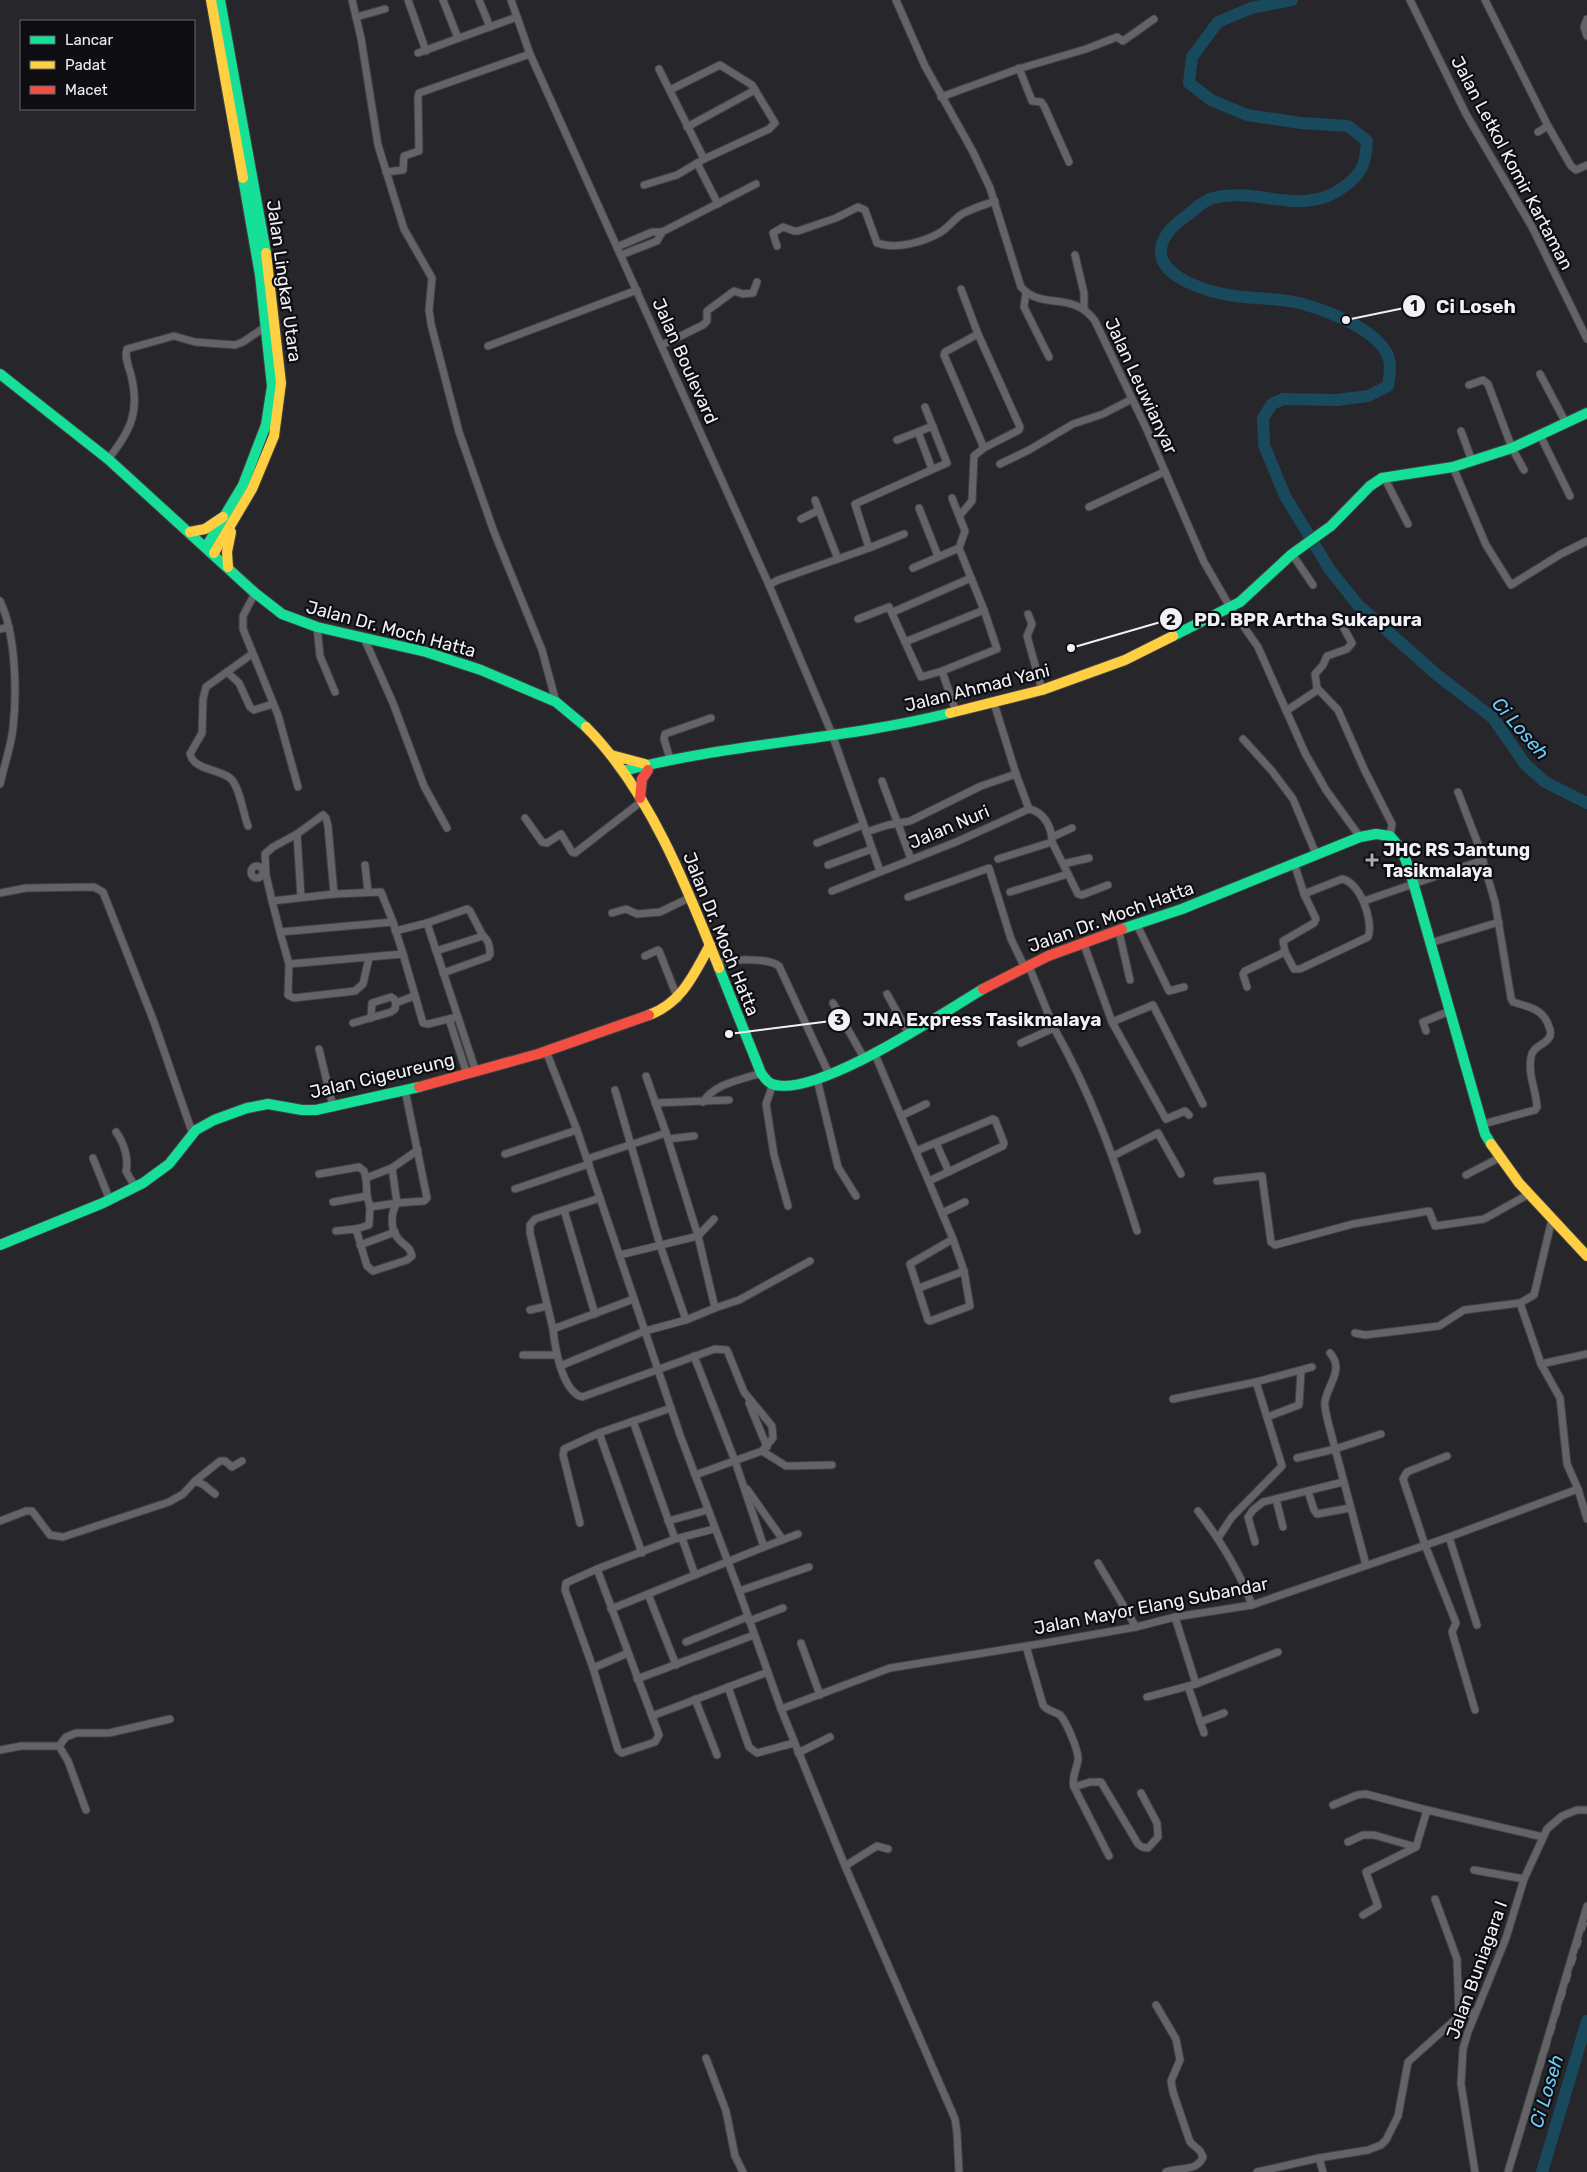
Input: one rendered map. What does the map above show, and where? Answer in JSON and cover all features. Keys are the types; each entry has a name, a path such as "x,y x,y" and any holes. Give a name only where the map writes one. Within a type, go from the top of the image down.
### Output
{"main road":[{"name":"Jalan Lingkar Utara","path":"211,0 260,275 272,386 269,434"},
{"name":"Jalan Lingkar Utara","path":"210,550 230,518 252,489 269,434 281,383 270,282 220,0"},
{"name":"Jalan Dr. Moch Hatta","path":"0,374 108,459 255,593 282,614 317,627 447,658 499,677 556,702 576,717 612,755 641,800 677,866 761,1073 772,1084 791,1086 817,1079 864,1058 1026,965 1084,942 1137,926 1360,837 1376,834 1390,836"},
{"name":"Jalan Ahmad Yani","path":"626,776 666,760 875,729 956,712 1042,690 1125,660 1244,599 1292,554 1340,518 1370,486 1384,477 1453,467 1512,448 1587,413"},
{"path":"190,532 205,529 230,518 227,552 228,567"},
{"path":"612,755 646,767 642,780 641,800"},
{"path":"1390,836 1404,857 1414,885 1486,1134 1499,1158 1552,1220 1587,1256"},
{"name":"Jalan Cigeureung","path":"0,1245 109,1198 161,1172 172,1162 192,1132 212,1120 257,1106 270,1104 306,1110 333,1107 472,1073 546,1051 658,1012 678,1000 710,945"}],"street":[{"path":"352,0 378,145 404,229 432,278 429,310 431,324 459,432 494,532 542,650 556,702"},
{"path":"408,0 422,52 517,17"},
{"path":"443,0 458,38"},
{"path":"479,0 490,27"},
{"name":"Jalan Boulevard","path":"511,0 530,54 769,585 832,734 880,871"},
{"path":"896,0 924,66 973,152 990,188 1018,281 1026,292 1024,307 1049,357"},
{"name":"Jalan Letkol Komir Kartaman","path":"1410,0 1463,108 1532,227 1587,340"},
{"path":"1486,0 1548,126 1573,168 1578,170 1587,165"},
{"path":"356,17 385,9"},
{"path":"941,97 1019,68 1117,37 1123,40 1154,19"},
{"path":"1587,20 1584,27 1587,36"},
{"path":"386,172 403,170 404,156 419,151 419,93 530,54"},
{"path":"644,185 671,177 773,126 774,121 752,85 720,65 670,90"},
{"path":"1019,68 1032,101 1041,102 1044,106 1069,162"},
{"path":"660,69 704,159"},
{"path":"688,127 756,90"},
{"path":"1538,132 1548,126"},
{"path":"697,163 718,204"},
{"path":"617,247 652,232 662,232 756,184"},
{"path":"777,246 773,233 784,227 798,231 836,218 858,207 865,210 877,243 904,245 942,232 960,215 995,201"},
{"path":"621,255 657,241 662,232"},
{"path":"1075,255 1084,293 1084,308"},
{"path":"662,345 703,325 707,321 707,311 734,291 743,294 753,293 757,282"},
{"path":"960,514 972,501 974,458 984,448 1019,430 1020,427 978,334 961,289"},
{"path":"488,346 637,290"},
{"name":"Jalan Leuwianyar","path":"1026,292 1038,298 1077,304 1084,308 1095,321 1132,399 1196,547 1230,607 1258,647 1305,753 1326,790 1360,837"},
{"path":"108,459 124,435 135,408 134,389 125,356 127,348 174,336 195,342 235,345 266,327"},
{"path":"978,334 945,352 944,355 984,448"},
{"path":"1540,374 1566,423"},
{"path":"1469,385 1484,380 1488,384 1512,448 1524,470"},
{"path":"1000,464 1037,446 1073,424 1103,414 1132,399"},
{"path":"870,548 855,504 947,461 925,408"},
{"path":"897,440 933,426"},
{"path":"1460,431 1472,461"},
{"path":"918,432 932,469"},
{"path":"1540,435 1570,496"},
{"path":"1453,467 1486,545 1510,584 1514,585 1561,554 1587,541"},
{"path":"1089,507 1164,472"},
{"path":"1384,477 1408,524"},
{"path":"858,619 888,607 893,612 920,677 942,672 997,649 972,578 959,548 964,531 960,514 952,498"},
{"path":"815,500 838,559"},
{"path":"920,508 938,556"},
{"path":"801,519 819,510"},
{"path":"769,585 904,534"},
{"path":"913,568 959,548"},
{"path":"1292,554 1313,585"},
{"path":"893,612 972,578"},
{"path":"255,593 242,621 243,629 273,704 298,787"},
{"path":"0,601 9,627 13,668 13,727 0,784"},
{"path":"905,642 984,610"},
{"path":"1028,614 1032,624 1027,636 1042,690"},
{"path":"1341,623 1352,643 1347,649 1327,656 1323,666 1315,674 1317,688 1338,710 1365,771 1392,824 1390,836"},
{"path":"0,629 9,627"},
{"path":"317,627 320,656 335,692"},
{"path":"364,638 393,703 424,786 447,828"},
{"path":"248,826 238,790 231,779 197,764 190,754 202,733 205,689 207,685 252,654"},
{"path":"227,672 239,683 250,707 254,710 273,704"},
{"path":"942,672 956,712"},
{"path":"1286,712 1316,691 1317,688"},
{"path":"994,703 1029,809 1042,814 1063,864 1080,895 1108,885"},
{"path":"666,760 665,734 712,718"},
{"path":"1243,739 1272,771 1293,799 1316,854"},
{"path":"866,832 888,825 900,824 930,813 981,786 1016,774"},
{"path":"882,781 900,824 911,859"},
{"path":"1458,792 1483,860 1495,902 1512,1001 1540,1011 1546,1018 1550,1035 1533,1051 1531,1059 1531,1086 1537,1107 1535,1110 1483,1124"},
{"path":"525,818 542,842 546,843 561,834 572,852 575,853 641,800"},
{"name":"Jalan Nuri","path":"832,891 1029,809"},
{"path":"334,894 328,826 324,816 320,816 297,834 267,851 264,874 289,964 286,992 294,998 355,991 362,984 369,958"},
{"path":"817,843 863,824"},
{"path":"998,859 1052,840 1072,828"},
{"path":"297,834 301,897"},
{"path":"828,865 872,849"},
{"path":"1063,864 1089,858"},
{"path":"1364,901 1483,860"},
{"path":"1294,863 1304,894 1316,919 1314,923 1283,940 1285,952 1293,968 1296,970 1364,941 1368,937 1370,927 1364,901 1352,884 1342,879 1304,894"},
{"path":"365,865 368,891"},
{"path":"908,897 990,868 1011,939 1026,965 1054,1028 1084,1083 1114,1156 1137,1231"},
{"path":"1010,892 1068,874"},
{"path":"0,892 26,888 94,887 103,892 154,1022 192,1132"},
{"path":"272,901 368,891 383,893 423,1023 428,1024 457,1017"},
{"path":"612,914 626,909 636,914 660,912 691,897"},
{"path":"395,931 427,924 467,909 470,911 490,948 490,954 488,957 443,973"},
{"path":"280,932 393,922"},
{"path":"1430,943 1499,922"},
{"path":"427,924 457,1017 472,1073"},
{"path":"1137,926 1169,991 1184,987"},
{"path":"1119,932 1130,980"},
{"path":"436,951 483,936"},
{"path":"1084,942 1112,1022 1166,1119 1184,1111 1189,1115"},
{"path":"645,956 659,951 678,1000"},
{"path":"1247,988 1243,974 1245,971 1285,952"},
{"path":"289,964 402,954"},
{"path":"717,962 743,960 773,963 779,966 829,1074"},
{"path":"887,994 908,1032"},
{"path":"352,1023 393,1011 396,1003 414,996"},
{"path":"371,1018 372,1003 391,997 396,1003"},
{"path":"833,1003 864,1058"},
{"path":"1112,1022 1153,1005 1203,1104"},
{"path":"1426,1030 1423,1022 1450,1011"},
{"path":"449,1019 472,1073"},
{"path":"1021,1043 1054,1028"},
{"path":"318,1049 333,1107"},
{"path":"546,1051 578,1130 671,1408 794,1743 845,1866 955,2119 959,2172"},
{"path":"874,1052 953,1238 964,1271 970,1306 932,1321 928,1320 911,1264 953,1238"},
{"path":"703,1102 708,1093 717,1088 761,1073"},
{"path":"646,1076 698,1236 715,1308"},
{"path":"817,1079 836,1162 856,1196"},
{"path":"772,1084 766,1104 774,1155 788,1206"},
{"path":"370,1206 424,1201 427,1198 407,1102 401,1099 401,1090"},
{"path":"615,1090 660,1245 686,1320"},
{"path":"655,1103 729,1100"},
{"path":"901,1116 926,1104"},
{"path":"916,1151 993,1119 995,1120 1004,1146 929,1181"},
{"path":"505,1154 578,1130"},
{"path":"116,1132 123,1143 128,1166 126,1170 135,1186"},
{"path":"1114,1156 1158,1133 1181,1174"},
{"path":"515,1188 630,1144 667,1136 694,1136"},
{"path":"936,1143 949,1172"},
{"path":"366,1178 392,1168 418,1150"},
{"path":"93,1158 109,1198"},
{"path":"1466,1175 1499,1158"},
{"path":"319,1174 358,1167 364,1171 370,1206 369,1225 356,1229 336,1231"},
{"path":"356,1229 368,1266 373,1271 407,1260 412,1256 411,1250 397,1238 395,1232 392,1215 396,1203 392,1168"},
{"path":"1217,1181 1262,1176 1271,1242 1275,1245 1353,1224 1404,1214 1430,1211 1433,1224 1437,1226 1481,1220 1530,1194"},
{"path":"334,1202 368,1196"},
{"path":"600,1198 535,1219 530,1225 530,1233 560,1366 572,1392 582,1397 694,1356 721,1348 727,1350 741,1387 747,1397 772,1426 773,1438 765,1449 695,1475"},
{"path":"942,1213 965,1202"},
{"path":"564,1210 595,1314"},
{"path":"620,1255 698,1236 714,1219"},
{"path":"1355,1333 1366,1335 1439,1326 1464,1310 1520,1303 1534,1295 1552,1220"},
{"path":"360,1245 395,1232"},
{"path":"560,1366 645,1331 686,1320 739,1300 810,1261"},
{"path":"919,1288 964,1271"},
{"path":"552,1329 634,1299"},
{"path":"1520,1303 1541,1364 1560,1398 1565,1457 1578,1489 1587,1519"},
{"path":"530,1310 547,1306"},
{"path":"1330,1353 1334,1357 1336,1372 1325,1403 1343,1482 1366,1565"},
{"path":"523,1356 556,1354"},
{"path":"1541,1364 1587,1354"},
{"path":"694,1356 735,1461 764,1546"},
{"path":"1173,1398 1256,1382 1312,1367"},
{"path":"1266,1417 1299,1405 1301,1370"},
{"path":"1218,1538 1232,1516 1281,1469 1281,1462 1256,1382"},
{"path":"747,1397 765,1449 786,1466 832,1465"},
{"path":"580,1523 563,1452 567,1447 599,1433 671,1408"},
{"path":"633,1421 668,1521 696,1575"},
{"path":"599,1433 642,1553"},
{"path":"1297,1458 1335,1450 1381,1434"},
{"path":"1447,1456 1407,1472 1404,1476 1425,1545 1456,1624 1452,1632 1475,1710"},
{"path":"0,1521 26,1511 32,1511 50,1535 63,1537 169,1502 183,1494 194,1481 220,1461 232,1467 242,1461"},
{"path":"194,1481 204,1485 215,1494"},
{"path":"742,1481 783,1540"},
{"path":"1255,1542 1249,1514 1263,1502 1343,1482"},
{"name":"Jalan Mayor Elang Subandar","path":"781,1709 890,1668 1136,1627 1175,1617 1252,1605 1449,1537 1578,1489"},
{"path":"1308,1491 1317,1514 1350,1508"},
{"path":"1276,1499 1283,1528"},
{"path":"668,1521 708,1510"},
{"path":"1198,1511 1218,1538 1232,1562 1252,1605"},
{"path":"597,1569 659,1735 658,1741 625,1753 620,1752 565,1586 568,1581 597,1569 679,1539 714,1529"},
{"path":"611,1609 727,1563 764,1546 798,1534"},
{"path":"1449,1537 1477,1625"},
{"path":"1098,1563 1136,1627"},
{"path":"739,1591 809,1567"},
{"path":"648,1594 676,1665"},
{"path":"686,1642 783,1608"},
{"path":"1175,1617 1196,1684"},
{"path":"638,1679 754,1635"},
{"path":"801,1642 820,1695"},
{"path":"1026,1646 1043,1705 1062,1718 1077,1753 1078,1761 1073,1780 1074,1787 1109,1856"},
{"path":"1147,1697 1196,1684 1278,1652"},
{"path":"593,1668 628,1653"},
{"path":"652,1716 768,1672"},
{"path":"1188,1686 1204,1733"},
{"path":"728,1687 749,1747 753,1751 756,1753 794,1743"},
{"path":"695,1699 717,1755"},
{"path":"1200,1722 1224,1713"},
{"path":"59,1746 66,1737 76,1733 109,1733 170,1719"},
{"path":"798,1753 830,1737"},
{"path":"0,1750 21,1746 59,1746"},
{"path":"59,1746 68,1761 86,1810"},
{"path":"1074,1787 1090,1782 1101,1782 1138,1844 1148,1848 1158,1837 1159,1829 1141,1793"},
{"path":"1333,1805 1357,1795 1366,1794 1543,1837"},
{"path":"1363,1915 1378,1906 1366,1874 1367,1871 1416,1846 1427,1810"},
{"name":"Jalan Buniagara I","path":"1475,2172 1460,2074 1463,2049 1475,2012 1506,1938 1524,1879 1546,1829 1562,1816 1577,1810 1587,1810"},
{"path":"1348,1842 1363,1835 1374,1835 1416,1846"},
{"path":"845,1866 877,1846 888,1849"},
{"path":"1474,1870 1524,1879"},
{"path":"1435,1899 1457,1959 1459,2016"},
{"path":"1508,2172 1587,1906"},
{"path":"1156,2005 1176,2039 1180,2060 1171,2081 1173,2092 1190,2142 1200,2151 1203,2157 1202,2161 1193,2168 1173,2169 1166,2172"},
{"path":"1257,2172 1318,2158 1368,2150 1381,2145 1386,2140 1400,2106 1405,2069 1408,2062 1459,2016 1475,2012"},
{"path":"706,2058 726,2111 735,2156 743,2172"},
{"path":"1318,2158 1323,2172"}],"waterway":[{"name":"Ci Loseh","path":"1292,0 1251,8 1218,22 1192,57 1189,83 1211,100 1247,115 1301,123 1348,126 1367,141 1366,155 1360,171 1345,186 1329,195 1313,200 1280,200 1230,195 1209,199 1168,232 1163,240 1161,249 1162,260 1168,269 1177,276 1201,288 1225,294 1287,301 1313,307 1351,323 1374,338 1383,347 1390,363 1388,386 1368,396 1337,400 1283,399 1272,404 1263,418 1264,445 1285,496 1330,570 1358,605 1436,674 1493,718 1525,764 1545,782 1587,803"},
{"name":"Ci Loseh","path":"1542,2172 1587,2021"}],"railway":[{"path":"1510,2172 1587,1921"}],"traffic: fast":[{"path":"220,0 266,253"},
{"path":"206,547 243,485 266,425 272,386 260,275 243,178"},
{"path":"0,374 108,459 255,593 282,614 317,627 426,652 481,670 556,702 586,727"},
{"path":"1173,636 1240,602 1292,554 1331,526 1370,486 1382,478 1453,467 1512,448 1587,413"},
{"path":"623,771 704,754 868,730 950,713"},
{"path":"1122,929 1182,909 1360,837 1376,834 1390,836 1401,849 1409,868 1485,1134 1491,1144"},
{"path":"719,968 761,1073 772,1084 792,1085 817,1079 847,1067 879,1051 983,989"},
{"path":"0,1245 103,1203 143,1183 169,1164 196,1130 214,1120 247,1108 268,1104 302,1110 316,1110 419,1087"}],"traffic: slow":[{"path":"211,0 243,178"},
{"path":"214,553 252,489 274,436 281,383 266,253"},
{"path":"190,532 205,529 223,517"},
{"path":"228,567 227,552 231,532"},
{"path":"950,713 1042,690 1125,660 1173,636"},
{"path":"586,727 629,780 647,810 694,905 719,968"},
{"path":"611,755 645,764"},
{"path":"649,1015 660,1010 679,995 692,977 710,945"},
{"path":"1491,1144 1519,1183 1587,1256"}],"traffic: jam":[{"path":"640,798 642,779 648,770"},
{"path":"983,989 1048,956 1122,929"},
{"path":"419,1087 538,1054 649,1015"}],"place":[{"name":"Ci Loseh","path":"1346,320"},
{"name":"PD. BPR Artha Sukapura","path":"1071,648"},
{"name":"JHC RS Jantung Tasikmalaya","path":"1372,860"},
{"name":"JNA Express Tasikmalaya","path":"729,1034"}]}
